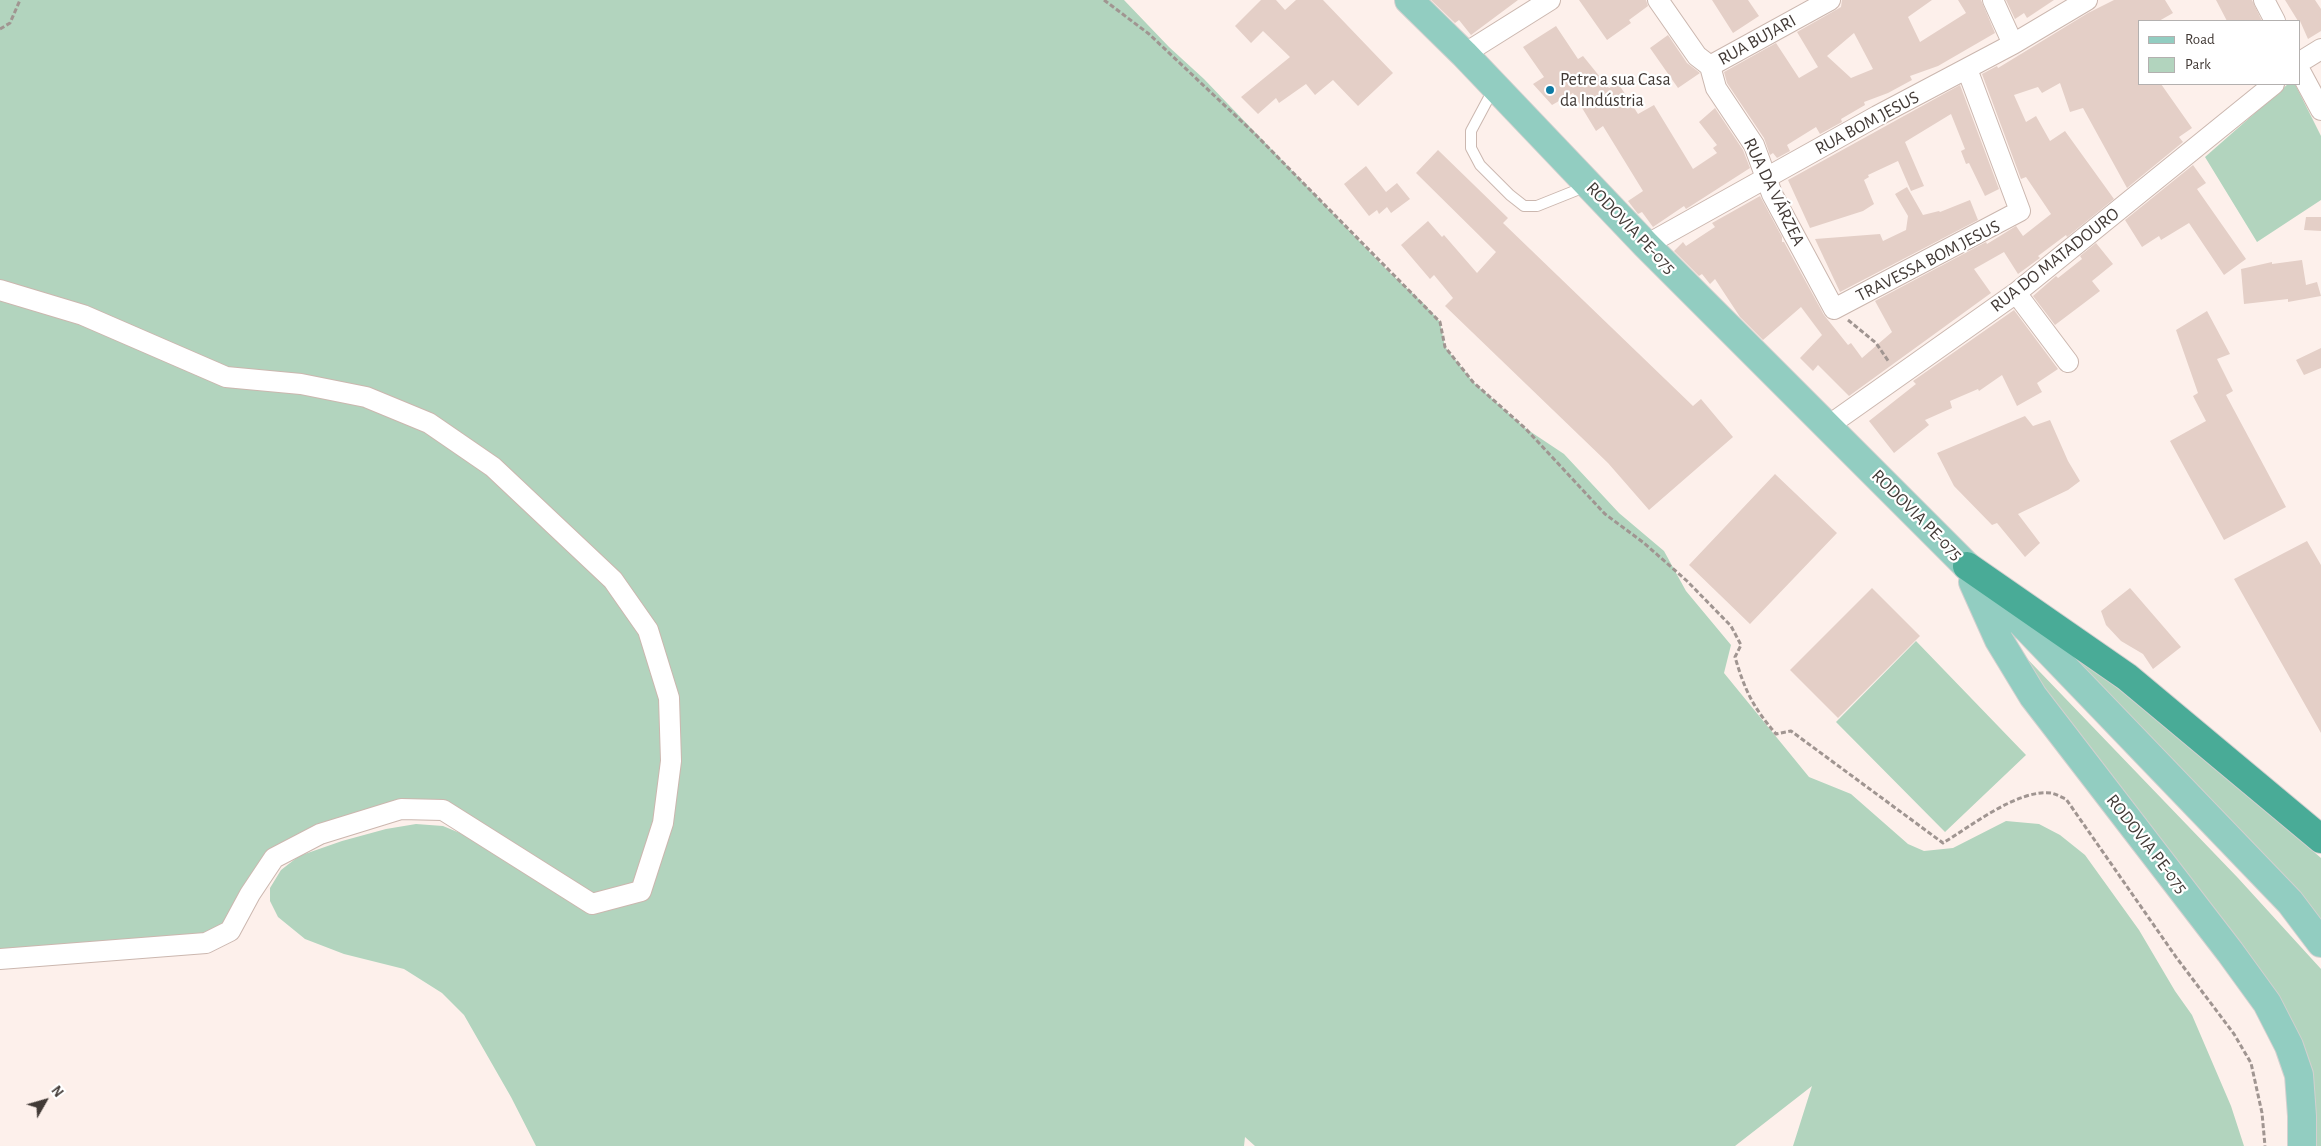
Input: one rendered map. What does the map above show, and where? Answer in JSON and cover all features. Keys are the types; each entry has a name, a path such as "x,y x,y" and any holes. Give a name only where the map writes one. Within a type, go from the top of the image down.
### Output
{"highway":[{"path":"1967,566 2127,677 2321,839"}],"main road":[{"name":"RODOVIA PE-075","path":"1409,0 1464,54 1646,245 1967,566 1999,640 2033,696 2267,1003 2289,1046 2299,1075 2302,1146"},
{"path":"1967,566 2290,902 2321,943"}],"street":[{"path":"1464,54 1550,0"},
{"path":"1658,0 1696,56 1710,66"},
{"name":"RUA BUJARI","path":"1710,66 1830,0"},
{"path":"1993,0 2013,44"},
{"name":"RUA BOM JESUS","path":"1646,245 1877,116 2013,44 2087,0"},
{"path":"2264,0 2274,20"},
{"path":"2301,61 2321,49"},
{"name":"RUA DA VÁRZEA","path":"1710,66 1716,88 1754,145 1772,194 1834,309"},
{"name":"TRAVESSA BOM JESUS","path":"1834,309 2020,211 1967,69"},
{"path":"2301,73 2321,110"},
{"name":"RUA DO MATADOURO","path":"1828,426 2016,293 2273,85"},
{"path":"0,290 83,315 226,376 301,384 366,397 430,423 493,467 613,580 648,630 669,698 671,760 663,823 641,891 592,904 443,810 401,809 320,834 274,858 250,894 230,931 206,943 0,959"},
{"path":"2016,293 2068,362"}],"lane":[{"path":"1495,87 1471,131 1471,148 1480,165 1524,206 1537,206 1588,185"}],"path":[{"path":"0,29 10,23 20,0"},
{"path":"1104,0 1148,34 1255,134 1440,322 1445,347 1473,382 1525,428 1605,514 1644,543 1687,581 1731,626 1741,645 1735,658 1744,687 1756,710 1776,734 1790,731 1943,843 2000,807 2026,797 2051,793 2066,799 2176,957 2234,1034 2252,1063 2262,1114 2265,1146"},
{"path":"1834,309 1876,343 1899,377"}],"green space":[{"path":"0,0 1124,0 1169,47 1204,79 1387,270 1424,304 1440,322 1445,347 1473,382 1525,428 1564,454 1619,513 1664,551 1686,591 1731,645 1724,673 1809,777 1851,794 1908,844 1924,851 1953,848 2006,821 2039,824 2060,835 2085,855 2139,930 2175,991 2192,1015 2231,1106 2244,1146 1793,1146 1812,1086 1735,1146 1255,1146 1245,1137 1244,1146 536,1146 511,1097 464,1015 442,993 404,969 344,954 305,939 278,917 270,901 270,888 281,870 299,856 342,841 386,829 416,824 443,826 472,838 443,810 401,809 274,858 230,931 0,959"},
{"path":"2287,85 2296,85 2321,136 2321,200 2257,242 2205,157"},
{"path":"2048,634 2180,737 2321,858 2321,925"},
{"path":"1916,641 2026,755 1945,832 1836,722"},
{"path":"2014,645 2238,878 2321,969 2321,1146 2310,1146 2313,1095 2037,683"}],"building":[{"path":"1261,0 1276,0 1285,10 1296,0 1323,0 1393,73 1358,106 1333,80 1315,95 1306,84 1279,103 1276,98 1258,114 1241,97 1290,57 1263,31 1251,43 1235,26"},
{"path":"1431,0 1518,0 1471,35 1459,20 1455,23"},
{"path":"1579,0 1646,0 1648,6 1629,20 1631,23 1607,40"},
{"path":"1712,0 1748,0 1759,16 1733,33"},
{"path":"1842,0 1932,0 1908,17 1920,42 1966,13 1958,0 1981,0 1995,33 1938,66 1910,76 1912,80 1888,93 1864,102 1865,105 1841,119 1842,122 1820,134 1816,127 1787,145 1790,151 1777,158 1773,153 1770,155 1764,138 1727,83 1724,72 1776,43 1799,78 1818,67 1797,32 1841,7","holes":["1854,33 1873,69 1851,78 1827,56"]},
{"path":"2006,0 2054,0 2027,18 2024,13 2015,19"},
{"path":"2114,0 2165,0 2173,13 2161,20 2138,20 2138,85 2162,85 2192,128 2179,137 2183,142 2127,188 2083,108 2070,112 2060,83 2042,93 2038,87 2014,95 2026,122 2036,116 2050,141 2065,131 2114,199 2067,237 2066,235 2038,256 2040,258 2018,274 2004,252 1974,269 1991,293 1849,396 1818,365 1813,371 1800,358 1822,335 1801,307 1763,340 1740,317 1715,279 1710,284 1702,274 1699,276 1674,251 1683,242 1686,246 1715,227 1712,223 1760,196 1782,237 1782,242 1784,242 1824,315 1848,345 1851,343 1862,358 1892,332 1875,301 1986,242 1987,244 2016,226 2023,236 2051,214 2026,177 2021,179 1982,74 1997,66 1998,68 2088,13"},
{"path":"2216,0 2252,0 2262,20 2226,20"},
{"path":"2285,0 2315,0 2321,9 2321,31 2308,39 2301,20 2297,20"},
{"path":"1556,26 1578,59 1583,56 1609,88 1618,83 1638,114 1654,105 1693,169 1717,153 1713,148 1717,145 1699,122 1715,108 1743,150 1750,168 1686,209 1684,206 1653,227 1642,212 1638,214 1628,201 1643,191 1603,126 1596,131 1573,93 1552,105 1533,84 1544,77 1523,47"},
{"path":"1668,35 1687,63 1700,73 1678,88 1650,48"},
{"path":"1960,85 1999,189 1985,196 1969,163 1966,164 1961,151 1965,149 1951,114 1905,142 1924,186 1911,191 1898,161 1868,175 1869,177 1864,180 1874,204 1863,211 1810,228 1788,180"},
{"path":"1438,150 1508,218 1503,223 1693,406 1701,399 1733,437 1649,510 1608,463 1445,306 1453,298 1434,275 1430,279 1401,245 1428,221 1442,237 1444,235 1477,273 1496,252 1416,173"},
{"path":"2193,165 2206,183 2197,189 2246,259 2224,275 2189,223 2161,240 2159,236 2142,247 2125,220"},
{"path":"1366,166 1386,192 1397,183 1410,199 1391,213 1387,207 1379,214 1377,210 1369,216 1344,184"},
{"path":"1907,187 1923,215 1940,212 1970,200 1978,220 1840,292 1815,239 1880,234 1883,241 1906,230 1908,216 1895,194"},
{"path":"2306,217 2321,217 2321,231 2304,230"},
{"path":"2096,243 2113,264 2092,281 2100,291 2055,325 2033,296 2056,276 2058,278 2082,259 2080,256"},
{"path":"2302,260 2306,285 2317,282 2321,296 2288,302 2288,299 2244,304 2241,269 2272,262 2272,264"},
{"path":"2014,310 2058,369 2037,383 2042,392 2017,406 2002,375 1979,391 1978,389 1950,401 1952,408 1925,420 1929,425 1894,453 1869,421 1916,384 1913,381"},
{"path":"2207,311 2230,354 2217,359 2233,391 2226,395 2286,507 2224,540 2170,441 2206,421 2193,396 2198,393 2176,330"},
{"path":"2321,348 2321,368 2304,375 2296,360"},
{"path":"2025,416 2033,426 2050,420 2068,461 2080,481 2068,490 2018,514 2040,543 2025,557 1997,523 1992,525 1954,486 1937,453"},
{"path":"1775,474 1837,533 1750,624 1689,565"},
{"path":"2307,541 2321,565 2321,733 2234,579"},
{"path":"1872,588 1920,636 1838,718 1790,670"},
{"path":"2130,588 2181,647 2153,669 2143,654 2121,641 2106,625 2101,611"}],"place":[{"name":"Petre a sua Casa da Indústria","path":"1550,90"}]}
